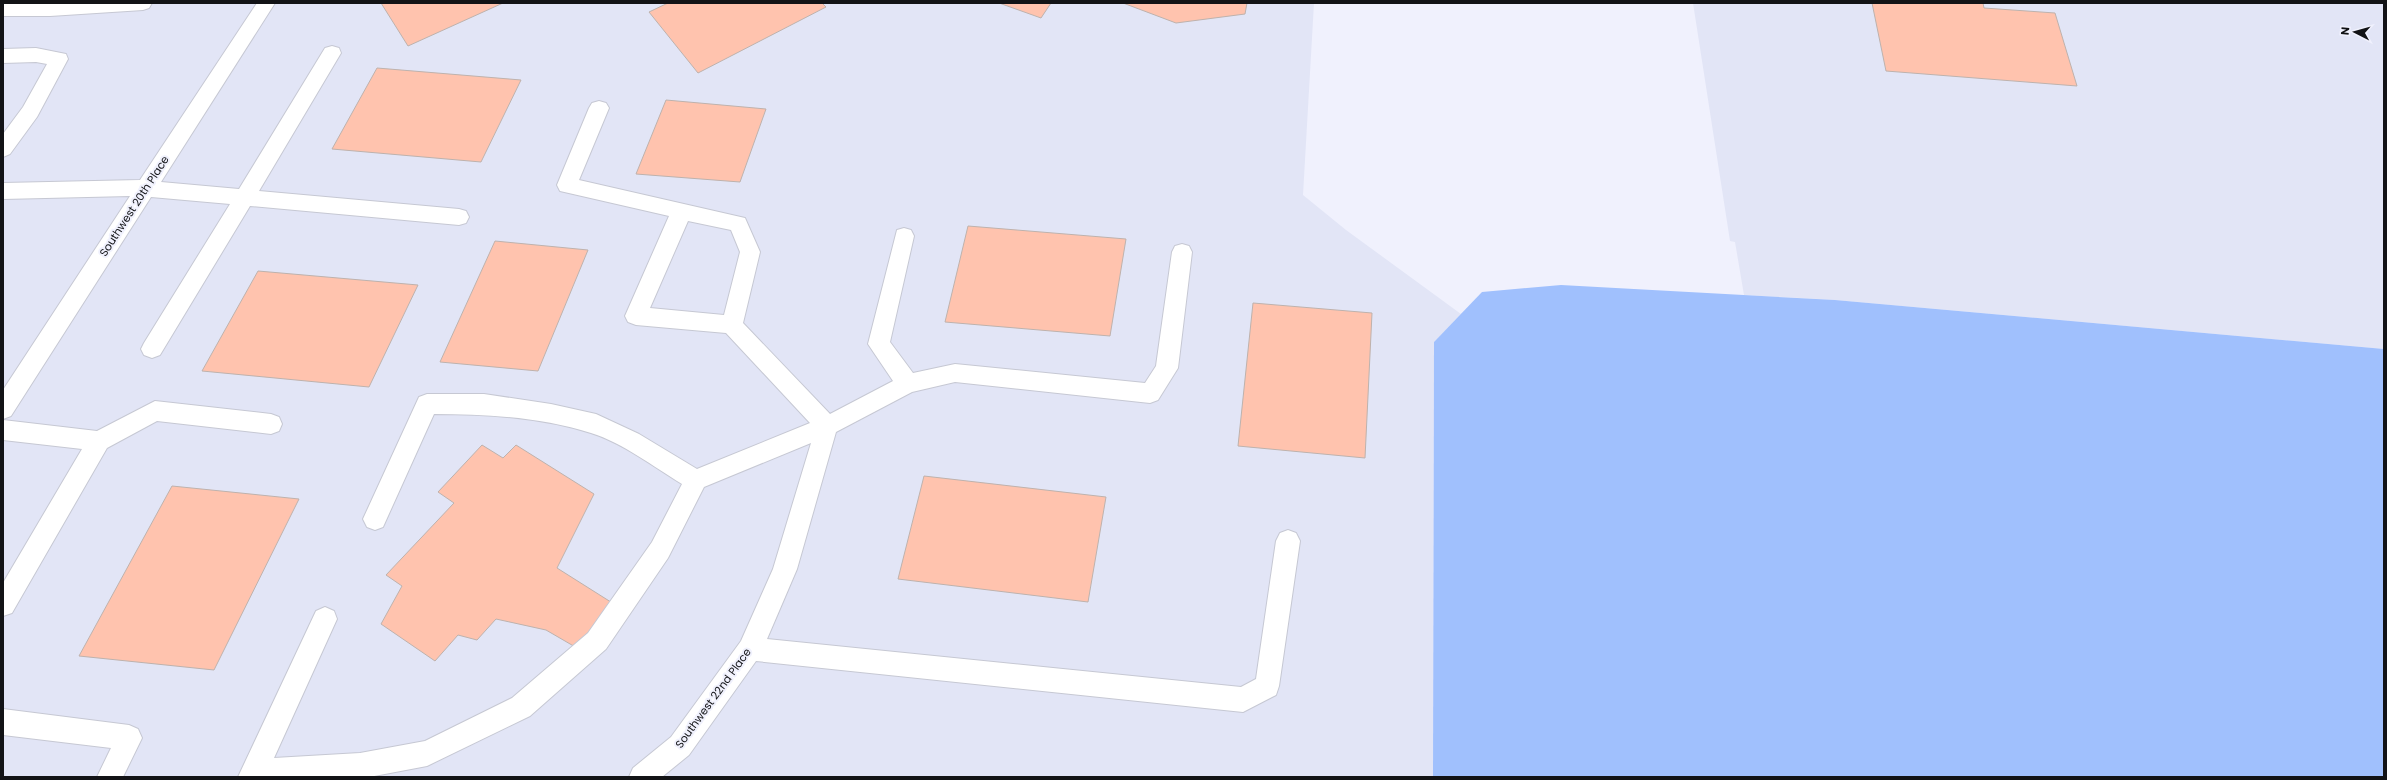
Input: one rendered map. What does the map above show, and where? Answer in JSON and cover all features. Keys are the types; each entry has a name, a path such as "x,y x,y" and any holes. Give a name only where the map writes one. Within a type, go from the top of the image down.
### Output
{"street":[{"path":"3,9 32,6 142,3"},
{"name":"Southwest 20th Place","path":"3,409 266,3"},
{"path":"152,349 332,53"},
{"path":"3,56 36,55 60,59 30,112 3,149"},
{"path":"599,108 567,184 738,224 750,252 732,324"},
{"path":"3,191 145,188 459,217"},
{"path":"682,211 636,316 732,324 827,426"},
{"path":"904,236 879,344 908,384"},
{"path":"325,619 253,774 360,766 427,753 521,707 596,641 660,550 696,480 827,426 908,384 956,372 1150,393 1167,368 1182,252"},
{"path":"375,519 427,404 484,404 551,414 596,424 631,442 696,480"},
{"path":"3,605 99,441 155,411 271,424"},
{"name":"Southwest 22nd Place","path":"642,777 680,746 750,649 785,569 827,426"},
{"path":"3,430 99,441"},
{"path":"750,649 1243,700 1267,686 1288,541"},
{"path":"3,722 129,738 110,777"}],"shaded area":[{"path":"3,3 1314,3 1303,195 1346,230 1461,314 1434,342 1433,777 3,777"},
{"path":"1693,3 2384,3 2384,349 1835,300 1744,295 1735,242 1730,241"}],"water":[{"path":"1561,285 1835,300 2384,349 2384,777 1433,777 1434,342 1482,292"}],"building":[{"path":"381,3 503,3 408,46"},
{"path":"668,3 822,3 826,7 698,73 649,12"},
{"path":"999,3 1051,3 1041,18"},
{"path":"1123,3 1247,3 1245,14 1176,23"},
{"path":"1872,3 1983,3 1984,8 2055,13 2077,86 1886,71"},
{"path":"377,68 521,80 481,162 332,149"},
{"path":"666,100 766,109 740,182 636,174"},
{"path":"968,226 1126,239 1110,336 945,322"},
{"path":"495,241 588,250 538,371 440,362"},
{"path":"258,271 418,285 369,387 202,371"},
{"path":"1253,303 1372,313 1365,458 1238,446"},
{"path":"482,445 503,458 516,445 594,494 557,568 614,604 577,648 546,630 496,619 477,640 458,635 435,661 381,624 402,586 386,575 454,503 438,492"},
{"path":"924,476 1106,497 1088,602 898,579"},
{"path":"172,486 299,499 214,670 79,656"}]}
